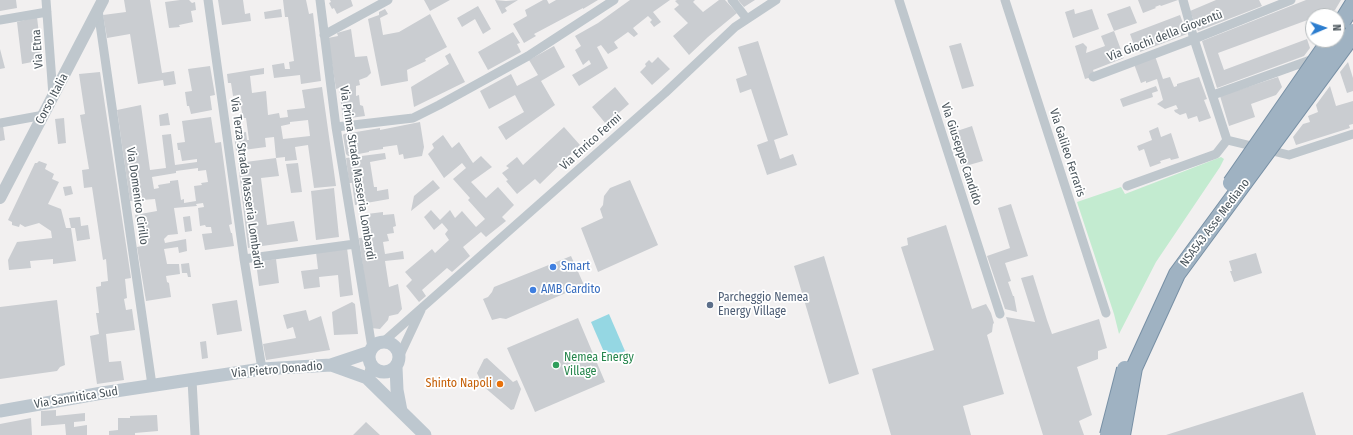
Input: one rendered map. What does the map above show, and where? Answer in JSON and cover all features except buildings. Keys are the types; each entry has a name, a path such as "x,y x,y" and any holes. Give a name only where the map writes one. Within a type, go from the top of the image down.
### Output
{"highway":[{"path":"1345,17 1353,4"},
{"name":"NSA543 Asse Mediano","path":"1122,435 1134,368 1177,274 1346,44 1353,32"},
{"name":"NSA543 Asse Mediano","path":"1108,435 1122,377 1132,348 1170,272 1324,48"}],"main road":[{"path":"332,365 386,343 394,346 398,353 397,390 401,410"},
{"path":"375,348 369,359 375,368 386,372 393,370 397,362"},
{"name":"Via Pietro Donadio","path":"152,385 262,369 332,365 367,378 425,435"},
{"name":"Via Sannitica Sud","path":"0,411 152,385"}],"street":[{"name":"Via Etna","path":"46,0 54,97"},
{"name":"Via Terza Strada Masseria Lombardi","path":"208,0 244,259 262,369"},
{"name":"Via Prima Strada Masseria Lombardi","path":"320,0 336,127 355,244 375,348"},
{"path":"324,35 388,0"},
{"path":"336,127 413,118 528,56 614,0"},
{"path":"732,0 747,19"},
{"name":"Via Enrico Fermi","path":"375,348 665,93 735,27 776,0"},
{"name":"Via Giuseppe Candido","path":"899,0 1000,314"},
{"name":"Via Galileo Ferraris","path":"1005,0 1106,313"},
{"path":"1183,0 1227,140"},
{"name":"Via Giochi della Gioventù","path":"1093,77 1291,0"},
{"name":"Corso Italia","path":"0,198 101,5"},
{"name":"Via Domenico Cirillo","path":"101,5 152,385"},
{"path":"0,20 47,12"},
{"path":"1213,94 1353,44"},
{"path":"0,123 44,115"},
{"path":"1227,140 1289,155 1353,134"},
{"path":"1127,186 1216,154 1227,140"},
{"path":"244,259 355,244"},
{"name":"Via Enrico Fermi","path":"397,362 424,305"},
{"path":"367,378 375,368"},
{"path":"192,380 195,435"}],"green space":[{"path":"1221,157 1224,159 1220,167 1156,262 1119,334 1114,314 1077,202 1121,187 1125,194"}],"water":[{"path":"609,314 625,351 607,359 591,322"}],"place":[{"name":"Smart","path":"553,267"},
{"name":"AMB Cardito","path":"533,290"},
{"name":"Parcheggio Nemea Energy Village","path":"710,305"},
{"name":"Nemea Energy Village","path":"556,365"},
{"name":"Shinto Napoli","path":"500,384"}]}
